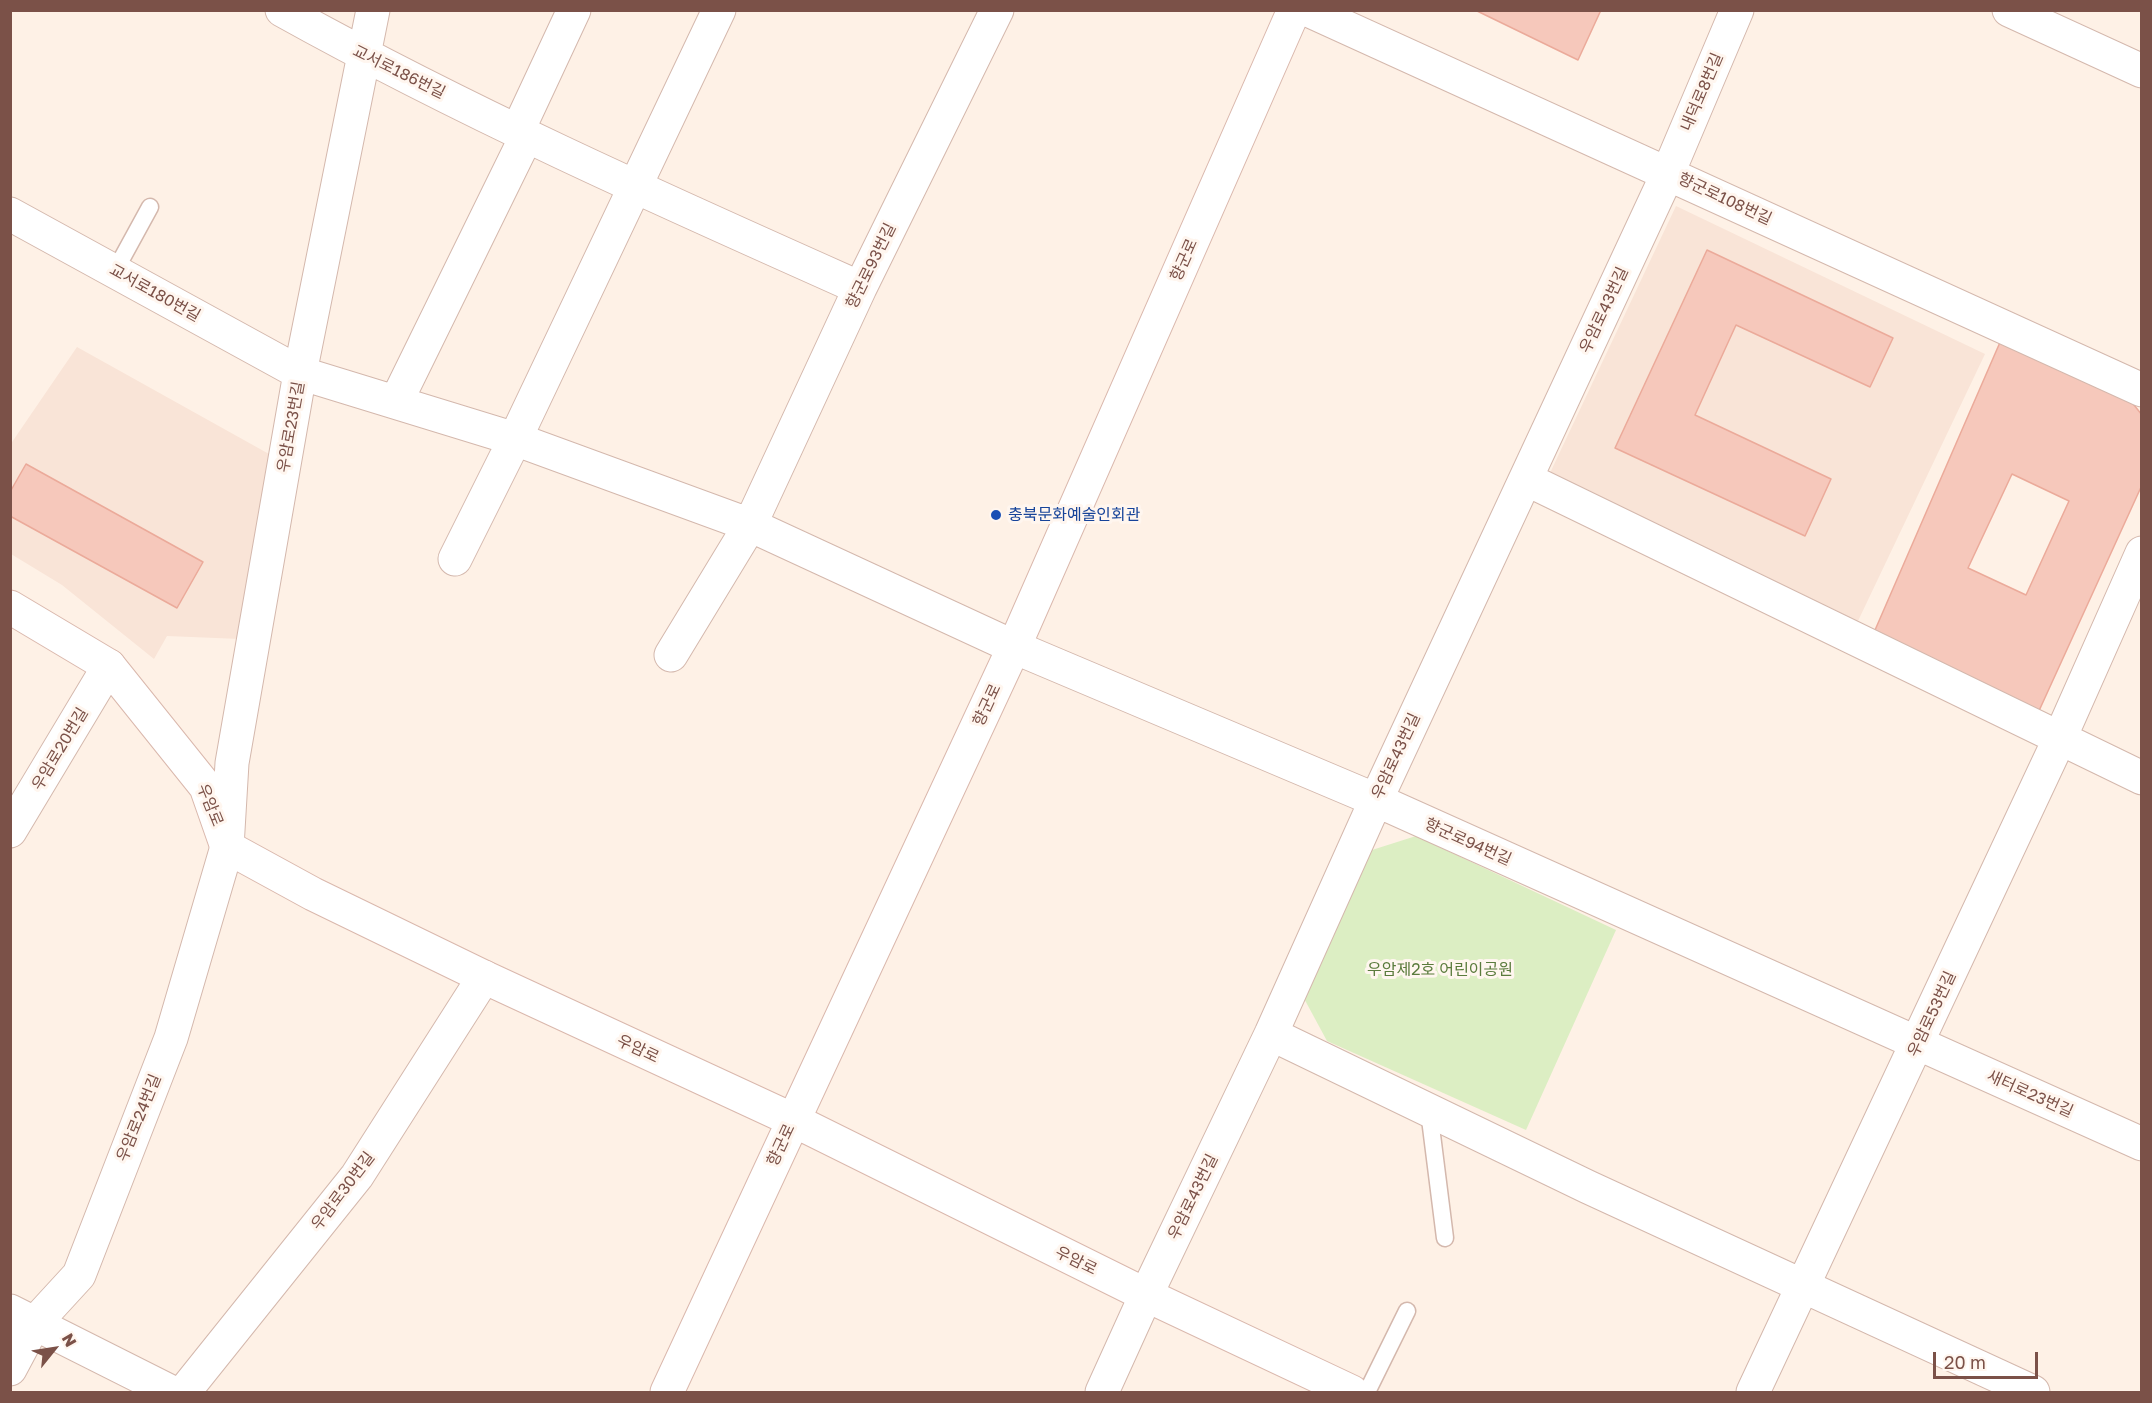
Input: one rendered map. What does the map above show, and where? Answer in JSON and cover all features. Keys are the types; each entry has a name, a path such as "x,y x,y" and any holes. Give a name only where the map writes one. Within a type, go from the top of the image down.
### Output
{"street":[{"name":"교서로186번길","path":"282,10 363,55 636,188 860,288"},
{"name":"우암로23번길","path":"226,847 232,763 300,373 373,10"},
{"path":"396,402 523,132 574,10"},
{"path":"454,559 515,439 719,10"},
{"name":"향군로93번길","path":"671,655 750,525 860,288 997,10"},
{"name":"향군로","path":"667,1392 1014,647 1294,10"},
{"name":"향군로108번길","path":"1308,10 2142,390"},
{"name":"내덕로8번길","path":"1668,173 1737,10"},
{"path":"2009,10 2142,71"},
{"name":"우암로43번길","path":"1102,1392 1271,1034 1376,800 1668,173"},
{"name":"교서로180번길","path":"10,214 300,373"},
{"path":"300,373 515,439 750,525 1014,647"},
{"path":"1526,479 2142,778"},
{"name":"우암로53번길","path":"1753,1392 2060,740 2142,553"},
{"name":"우암로","path":"10,607 109,666 206,787 226,847 313,894 484,977 793,1120 1146,1295 1352,1392"},
{"name":"향군로94번길","path":"1014,647 1376,800 1918,1044"},
{"name":"우암로20번길","path":"10,831 109,666"},
{"name":"우암로24번길","path":"10,1369 22,1318 79,1275 171,1038 226,847"},
{"name":"우암로30번길","path":"184,1392 357,1176 484,977"},
{"path":"1271,1034 1587,1187 1802,1288 2033,1392"},
{"name":"새터로23번길","path":"1918,1044 2142,1144"},
{"path":"22,1318 171,1392"}],"lane":[{"path":"115,271 150,207"},
{"path":"1430,1111 1445,1238"},
{"path":"1367,1392 1407,1311"}],"shaded area":[{"path":"1676,206 1985,354 1858,621 1550,473"},
{"path":"77,347 269,454 240,639 167,636 154,659 62,585 11,554 10,445"}],"green space":[{"name":"우암제2호 어린이공원","path":"1416,836 1616,930 1526,1130 1327,1041 1300,991 1372,850"}],"building":[{"path":"1475,10 1601,10 1578,60"},
{"path":"1707,250 1893,338 1870,387 1736,325 1695,415 1831,479 1805,536 1615,448"},
{"path":"2001,340 2130,400 2142,415 2142,485 2038,713 1872,637","holes":["2012,474 2069,501 2026,595 1968,568"]},
{"path":"26,464 203,562 177,608 10,516 10,492"}],"place":[{"name":"충북문화예술인회관","path":"996,515"}]}
